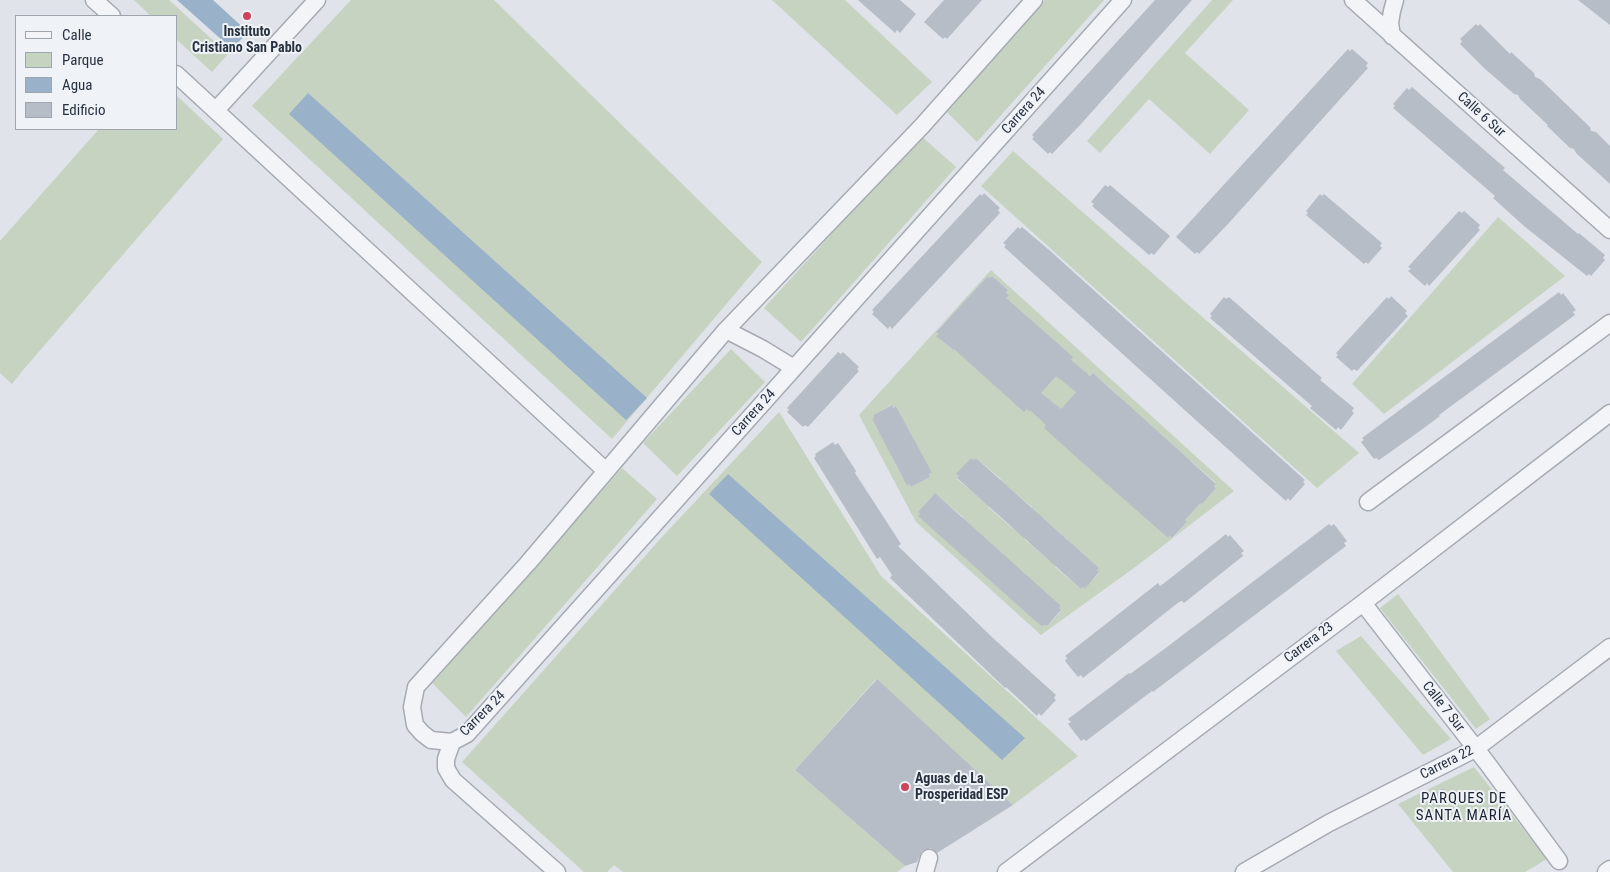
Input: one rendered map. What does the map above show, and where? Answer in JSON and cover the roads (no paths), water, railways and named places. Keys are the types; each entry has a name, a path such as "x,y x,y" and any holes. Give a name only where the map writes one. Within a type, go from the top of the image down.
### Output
{"street":[{"path":"94,0 111,15"},
{"path":"216,110 317,0"},
{"name":"Carrera 24","path":"1034,0 922,126 726,330 528,563 416,687 412,707 415,725 422,733 431,740 452,742 468,734 1123,0"},
{"name":"Calle 6 Sur","path":"1353,0 1610,230"},
{"path":"1392,36 1390,23 1395,0"},
{"path":"178,76 606,471"},
{"path":"1368,502 1610,323"},
{"path":"726,330 794,368"},
{"name":"Carrera 23","path":"1006,872 1363,603 1610,413"},
{"name":"Calle 7 Sur","path":"1363,603 1559,861"},
{"name":"Carrera 22","path":"1244,872 1328,823 1475,749 1610,647"},
{"path":"452,742 446,759 446,768 453,780 557,872"},
{"path":"1606,872 1610,869"}],"water":[{"path":"177,0 213,0 248,32 232,49"},
{"path":"308,93 647,398 626,420 289,114"},
{"path":"728,474 1025,738 1002,760 709,494"}],"place":[{"name":"Instituto Cristiano San Pablo","path":"247,16"},
{"name":"Aguas de La Prosperidad ESP","path":"905,787"}],"district":[{"name":"PARQUES DE SANTA MARÍA","path":"1464,808"}]}
